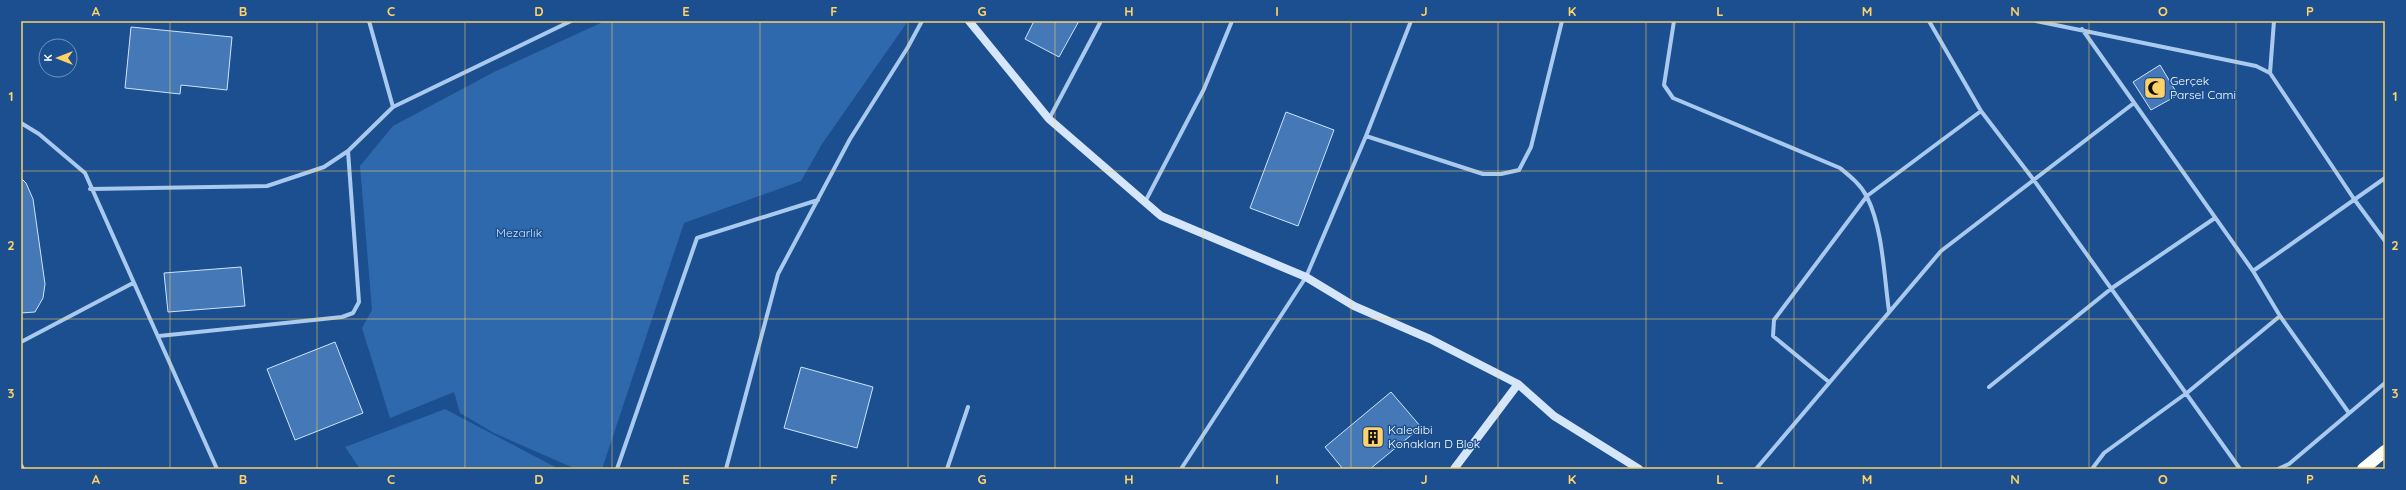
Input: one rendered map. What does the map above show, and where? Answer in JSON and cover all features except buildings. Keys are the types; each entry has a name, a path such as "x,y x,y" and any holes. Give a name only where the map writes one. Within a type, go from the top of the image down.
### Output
{"highway":[{"path":"2363,469 2385,450"}],"street":[{"path":"369,21 393,107"},
{"path":"90,189 267,186 324,167 348,151 393,107 571,21"},
{"path":"726,469 778,274 850,139 908,47 922,21"},
{"path":"969,21 1049,119 1161,216 1306,276 1354,306 1430,339 1518,384 1554,416 1639,469"},
{"path":"1049,119 1101,21"},
{"path":"1145,202 1204,89 1232,21"},
{"path":"1182,469 1306,276 1366,136 1411,21"},
{"path":"1366,136 1483,174 1501,174 1519,170 1532,147 1562,21"},
{"path":"1674,21 1664,85 1673,98 1840,168 1856,180 1867,196 1875,218 1889,311"},
{"path":"1929,21 1981,111 2033,179 2188,392 2240,469"},
{"path":"2036,21 2082,29 2256,66 2270,72 2354,199 2385,241"},
{"path":"2270,72 2274,21"},
{"path":"2082,29 2253,271 2280,316 2349,412"},
{"path":"1756,469 1941,251 2134,103"},
{"path":"1829,382 1773,336 1774,320 1867,196 1981,111"},
{"path":"21,123 39,134 85,173 90,189 159,336 217,469"},
{"path":"159,336 342,317 353,313 359,302 348,151"},
{"path":"2253,271 2385,178"},
{"path":"617,469 697,238 818,200"},
{"path":"1989,386 2112,288 2216,218"},
{"path":"21,342 133,283"},
{"path":"2092,469 2104,453 2188,392 2280,316"},
{"path":"2278,469 2289,464 2385,383"},
{"path":"1454,469 1518,384"},
{"path":"947,469 968,407"},
{"path":"21,465 23,469"}],"green space":[{"name":"Mezarlık","path":"605,21 908,21 822,144 801,181 684,223 602,469 576,469 494,433 460,413 454,392 390,418 362,328 372,310 360,166 393,126 494,72"},
{"path":"445,409 559,469 360,469 345,447"}],"place":[{"name":"Gerçek Parsel Cami","path":"2155,88"},
{"name":"Kaledibi Konakları D Blok","path":"1373,437"}]}
